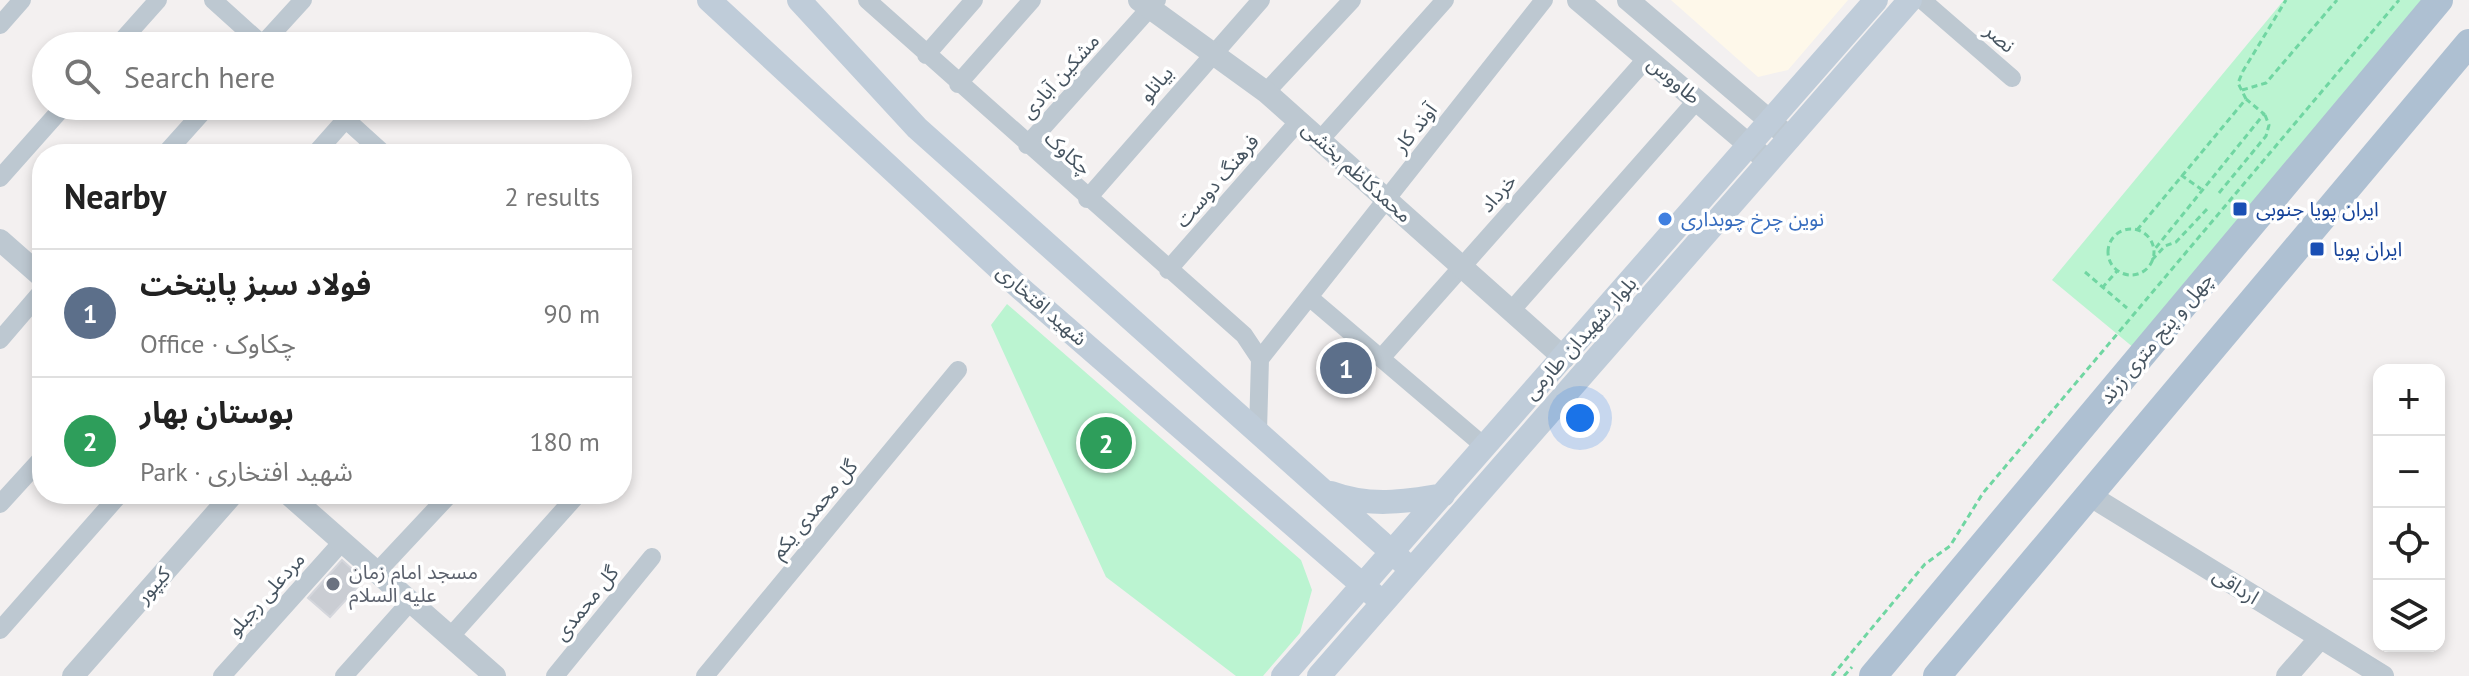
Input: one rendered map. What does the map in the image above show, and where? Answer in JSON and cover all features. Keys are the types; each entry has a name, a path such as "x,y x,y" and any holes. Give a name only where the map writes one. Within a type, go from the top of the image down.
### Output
{"main road":[{"name":"شهید افتخاری","path":"709,0 1019,287 1382,602"},
{"path":"799,0 917,128 1411,568"},
{"name":"بلوار شهیدان طارمی","path":"1780,130 1876,0"},
{"name":"بلوار شهیدان طارمی","path":"1283,676 1564,358 1780,130 1910,0"},
{"name":"چهل و پنج متری زرند","path":"1873,676 2439,0"},
{"path":"1937,676 2469,43"},
{"name":"بلوار شهیدان طارمی","path":"1319,676 1759,153"},
{"path":"1324,490 1346,498 1374,502 1400,503 1443,495"}],"street":[{"path":"0,25 22,0"},
{"path":"129,32 158,0"},
{"path":"213,0 249,32"},
{"path":"275,32 303,0"},
{"name":"چکاوک","path":"867,0 1087,199 1244,335 1260,359"},
{"path":"926,55 974,0"},
{"path":"958,84 1032,0"},
{"name":"بیانلو","path":"1087,199 1261,0"},
{"path":"1266,92 1352,0"},
{"path":"1320,140 1445,0"},
{"name":"آوند کار","path":"1260,359 1544,0"},
{"name":"طاووس","path":"1578,0 1759,153"},
{"name":"طاووس","path":"1628,0 1780,130"},
{"name":"نصر","path":"1922,0 2012,78"},
{"name":"محمدکاظم بخشی","path":"1149,3 1211,54 1266,92 1564,358"},
{"name":"مشکین آبادی","path":"1027,145 1149,3"},
{"name":"خرداد","path":"1382,357 1647,58"},
{"path":"1511,311 1697,100"},
{"path":"0,178 52,120"},
{"path":"174,144 195,120"},
{"path":"324,144 345,120"},
{"path":"347,120 373,144"},
{"name":"فرهنگ دوست","path":"1168,270 1299,121"},
{"path":"0,240 32,268"},
{"path":"1309,297 1484,446"},
{"path":"0,340 32,303"},
{"path":"1258,431 1260,359"},
{"name":"گل محمدی یکم","path":"705,676 958,370"},
{"path":"0,504 32,469"},
{"name":"ارداقی","path":"2089,495 2383,676"},
{"path":"0,630 111,504"},
{"name":"کیپور","path":"73,676 224,504"},
{"path":"299,504 450,637 485,673"},
{"path":"377,572 441,504"},
{"path":"450,637 569,504"},
{"name":"مردعلی رجبلو","path":"222,676 342,542"},
{"name":"گل محمدی","path":"555,676 652,557"},
{"path":"344,676 410,602"},
{"path":"2287,676 2320,638"}],"path":[{"path":"2219,193 2266,136 2269,125 2264,114 2246,99 2238,83 2286,0"},
{"path":"2242,90 2266,83 2337,0"},
{"path":"1832,676 1925,564 1950,546 1983,493 2399,0"},
{"path":"2137,230 2246,99"},
{"path":"2152,260 2154,250 2264,114"},
{"path":"2181,175 2201,190"},
{"path":"2154,250 2151,240 2137,230 2124,230 2110,243 2108,253 2118,270 2137,274 2165,246 2176,242 2209,207"},
{"path":"2102,288 2118,270"},
{"path":"2085,272 2127,308"}],"shaded area":[{"path":"1671,0 1848,0 1788,70 1758,77"}],"green space":[{"path":"2284,0 2422,0 2134,348 2052,280"},
{"path":"1007,304 1301,560 1312,590 1300,633 1263,676 1236,676 1106,577 991,325"}],"building":[{"name":"مسجد امام زمان علیه السلام","path":"342,560 364,580 330,617 308,598"}],"place":[{"name":"ایران پویا جنوبی","path":"2240,209"},
{"name":"نوین چرخ چوبداری","path":"1665,219"},
{"name":"ایران پویا","path":"2317,249"},
{"name":"فولاد سبز پایتخت","path":"1346,368"},
{"name":"بوستان بهار","path":"1106,443"},
{"name":"مسجد امام زمان علیه السلام","path":"333,584"}]}
